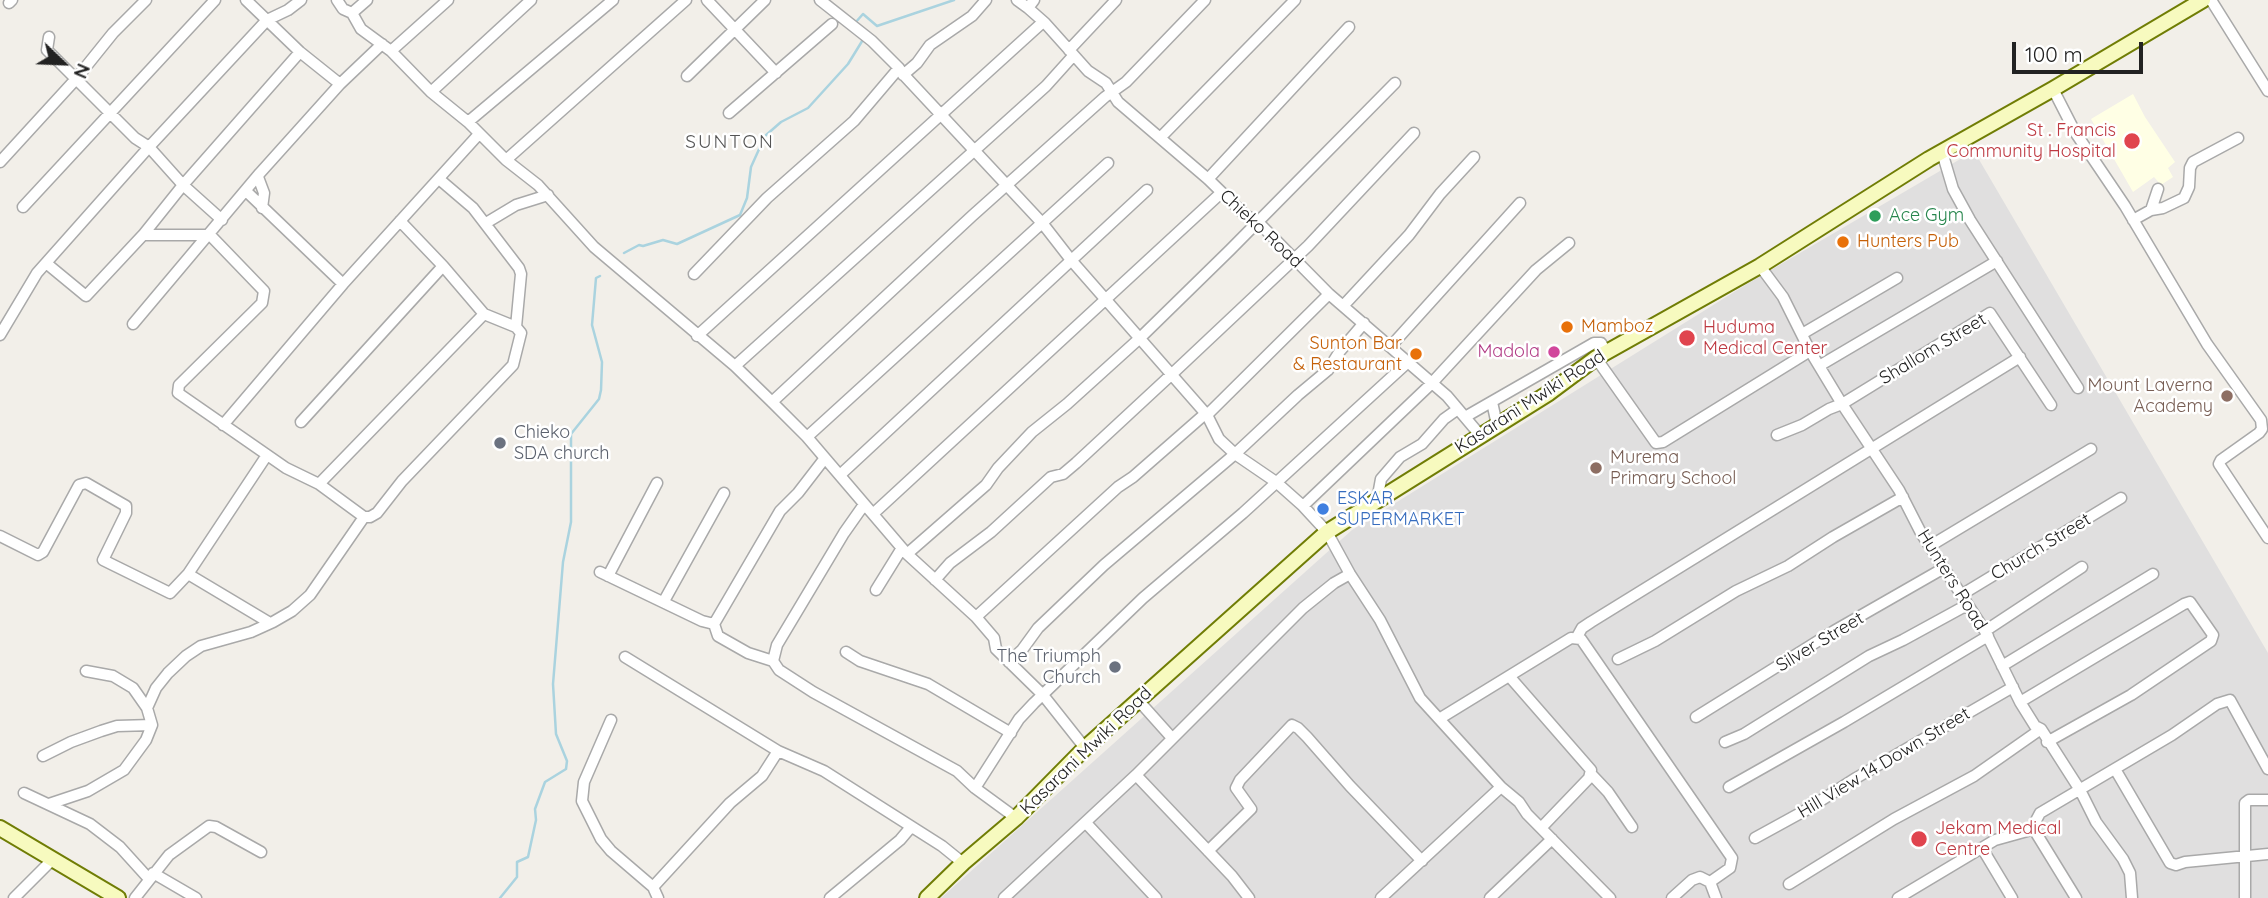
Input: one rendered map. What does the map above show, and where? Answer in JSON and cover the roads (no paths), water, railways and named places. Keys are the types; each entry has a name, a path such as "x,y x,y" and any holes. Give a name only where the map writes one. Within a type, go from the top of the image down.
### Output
{"main road":[{"name":"Kasarani Mwiki Road","path":"927,898 1016,818 1085,748 1327,533 1549,393 1601,355 1760,266 1942,152 2203,0"},
{"path":"2,833 53,859 99,894 118,898"}],"street":[{"path":"0,162 76,79 113,33 146,0"},
{"path":"23,207 215,0"},
{"path":"246,0 300,52 340,84"},
{"path":"0,335 37,273 149,147 267,20 301,0"},
{"path":"337,0 343,9 352,13 361,29 387,48 430,92 468,122 506,160 548,195 594,247 696,336 735,366 772,402 807,437 904,551 976,617 994,638 996,649 1043,695 1085,748"},
{"path":"352,13 367,0"},
{"path":"133,324 340,84 448,0"},
{"path":"430,92 531,0"},
{"path":"468,122 613,0"},
{"path":"506,160 686,0"},
{"path":"707,0 776,73"},
{"path":"687,76 765,0"},
{"path":"694,274 767,198 854,121 901,71 917,63 930,45 972,16 986,0"},
{"name":"Chieko Road","path":"1017,0 1031,4 1043,22 1087,71 1106,83 1118,102 1208,179 1245,215 1257,221 1329,294 1432,384 1480,435"},
{"path":"735,366 1046,86 1116,0"},
{"path":"772,402 972,216 1140,69 1205,0"},
{"path":"1160,138 1295,0"},
{"path":"2211,0 2268,91"},
{"path":"821,1 872,41 1043,224 1206,414 1219,439 1235,454 1276,482 1303,506 1327,533 1380,621 1420,698 1501,787 1519,802 1610,898"},
{"path":"696,336 1043,22"},
{"path":"729,114 832,24"},
{"path":"1208,179 1349,27"},
{"path":"49,37 47,50 222,220"},
{"path":"46,264 86,296 143,235 183,185 300,52"},
{"path":"876,590 904,551 986,485 1032,432 1140,338 1395,83"},
{"path":"2053,89 2075,132 2133,220 2207,344 2261,419 2262,429 2259,433 2219,464 2268,538"},
{"path":"935,580 950,563 991,533 1051,477 1063,474 1076,463 1172,374 1294,258 1414,133"},
{"path":"223,425 343,284 479,134"},
{"path":"2133,220 2184,198 2189,187 2193,162 2238,138"},
{"path":"1942,152 1953,189 2078,388"},
{"path":"1344,305 1409,235 1447,186 1474,157"},
{"path":"807,437 1108,163"},
{"path":"258,177 264,193 262,208"},
{"path":"439,179 473,208 520,271 516,327"},
{"path":"2151,210 2158,189"},
{"path":"840,475 1147,190"},
{"path":"247,192 343,284"},
{"path":"874,513 1221,193"},
{"path":"486,223 516,205 548,195"},
{"path":"1390,347 1520,203"},
{"path":"147,708 156,688 186,656 201,646 251,632 270,623 292,611 310,595 364,517 377,513 402,481 513,365 520,333 516,327 484,314 400,222"},
{"path":"143,235 210,235 261,286 265,298 178,384 178,393 286,468 319,484 364,517"},
{"path":"1303,506 1432,384 1536,270 1569,243"},
{"path":"1819,366 1997,261"},
{"path":"301,422 443,266"},
{"name":"Hunters Road","path":"1760,266 1783,297 1819,366 1986,633 2020,702 2035,726 2041,729 2080,790 2096,822 2123,859 2130,873 2132,898"},
{"path":"1802,334 1897,278"},
{"path":"976,617 1118,487 1206,414 1329,294"},
{"name":"Shallom Street","path":"1777,435 1842,404 1988,313 1993,314 2051,405"},
{"path":"319,484 484,314"},
{"path":"1009,662 1022,650 1038,628 1104,565 1235,454 1297,394 1328,370 1364,323"},
{"path":"1377,500 1381,479 1400,457 1422,444 1444,419 1492,402 1598,342 1601,355 1656,443 1662,442 1810,351"},
{"path":"1439,719 1577,637 1582,628 1591,621 2020,357"},
{"path":"975,788 1019,719 1043,695 1143,598 1407,363"},
{"path":"1554,368 1564,382"},
{"path":"1536,379 1549,393"},
{"path":"1492,402 1497,425"},
{"path":"1930,546 2091,449"},
{"path":"0,536 38,555 43,552 79,485 86,483 126,506 126,513 103,560 170,593 188,574 267,455"},
{"path":"825,458 780,511 714,624 718,636 748,653 773,661 779,670 813,692 949,766 1016,818"},
{"path":"657,483 604,574 702,621 714,624"},
{"path":"664,601 724,493"},
{"path":"1618,659 1655,641 1736,591 1788,566 1903,497"},
{"name":"Church Street","path":"1726,742 1744,734 1869,656 1903,640 2120,498"},
{"path":"773,661 777,645 863,506"},
{"path":"1729,787 1844,722 1986,633 2082,567"},
{"name":"Silver Street","path":"1696,717 1834,631 1944,568"},
{"path":"2002,666 2153,573"},
{"path":"188,574 270,623"},
{"path":"1004,898 1136,775 1303,607 1350,574"},
{"path":"2020,702 2186,602 2190,602 2213,635 2211,641 2131,695 2047,742"},
{"path":"1577,637 1581,639 1732,858 1730,868 1710,883"},
{"path":"846,652 860,660 928,684 1011,733"},
{"path":"625,656 778,751 824,771 963,863"},
{"path":"49,804 88,791 124,770 146,740 152,726 151,715 133,688 113,677 86,671"},
{"path":"1509,676 1580,756 1632,827"},
{"name":"Hill View 14 Down Street","path":"1755,838 2013,687"},
{"path":"1138,700 1172,738"},
{"path":"2076,898 2033,828 2040,813 2172,735 2217,704 2230,700 2268,769"},
{"path":"611,720 584,782 582,801 594,829 606,845 653,887 658,898"},
{"path":"1208,851 1251,808 1236,788 1240,780 1292,725 1298,727 1422,861"},
{"path":"43,757 71,742 109,728 152,726"},
{"path":"1789,884 1894,819 1974,776 2041,729"},
{"path":"653,887 730,803 762,776 778,751"},
{"path":"2115,769 2170,863 2176,865 2245,855 2268,855"},
{"path":"1541,828 1591,774"},
{"path":"1136,775 1250,898"},
{"path":"1381,898 1501,787"},
{"path":"24,793 90,824 151,876 196,898"},
{"path":"2245,898 2245,803 2249,800 2268,800"},
{"path":"1086,823 1156,898"},
{"path":"135,898 169,855 209,826 216,827 261,852"},
{"path":"830,898 900,840 911,827"},
{"path":"1898,898 1995,840 2033,828"},
{"path":"1495,896 1552,839"},
{"path":"1982,848 2012,898"},
{"path":"14,898 53,859"},
{"path":"1672,898 1692,880 1700,877 1710,883 1716,898"}],"waterway":[{"path":"855,23 863,14 877,26 954,0"},
{"path":"624,253 639,245 663,240 677,244 740,215 747,198 751,167 765,136 781,122 808,108 848,64 864,38"},
{"path":"500,898 517,877 517,862 528,857 536,820 535,809 545,782 566,769 567,761 556,734 553,684 563,562 571,522 571,434 599,399 601,390 602,362 592,325 596,278 600,276"}],"place":[{"name":"St . Francis Community Hospital","path":"2132,141"},
{"name":"Ace Gym","path":"1875,216"},
{"name":"Hunters Pub","path":"1843,242"},
{"name":"Mamboz","path":"1567,327"},
{"name":"Huduma Medical Center","path":"1687,338"},
{"name":"Madola","path":"1554,352"},
{"name":"Sunton Bar & Restaurant","path":"1416,354"},
{"name":"Mount Laverna Academy","path":"2227,396"},
{"name":"Chieko SDA church","path":"500,443"},
{"name":"Murema Primary School","path":"1596,468"},
{"name":"ESKAR SUPERMARKET","path":"1323,509"},
{"name":"The Triumph Church","path":"1115,667"},
{"name":"Jekam Medical Centre","path":"1919,839"}],"district":[{"name":"SUNTON","path":"730,142"}]}
